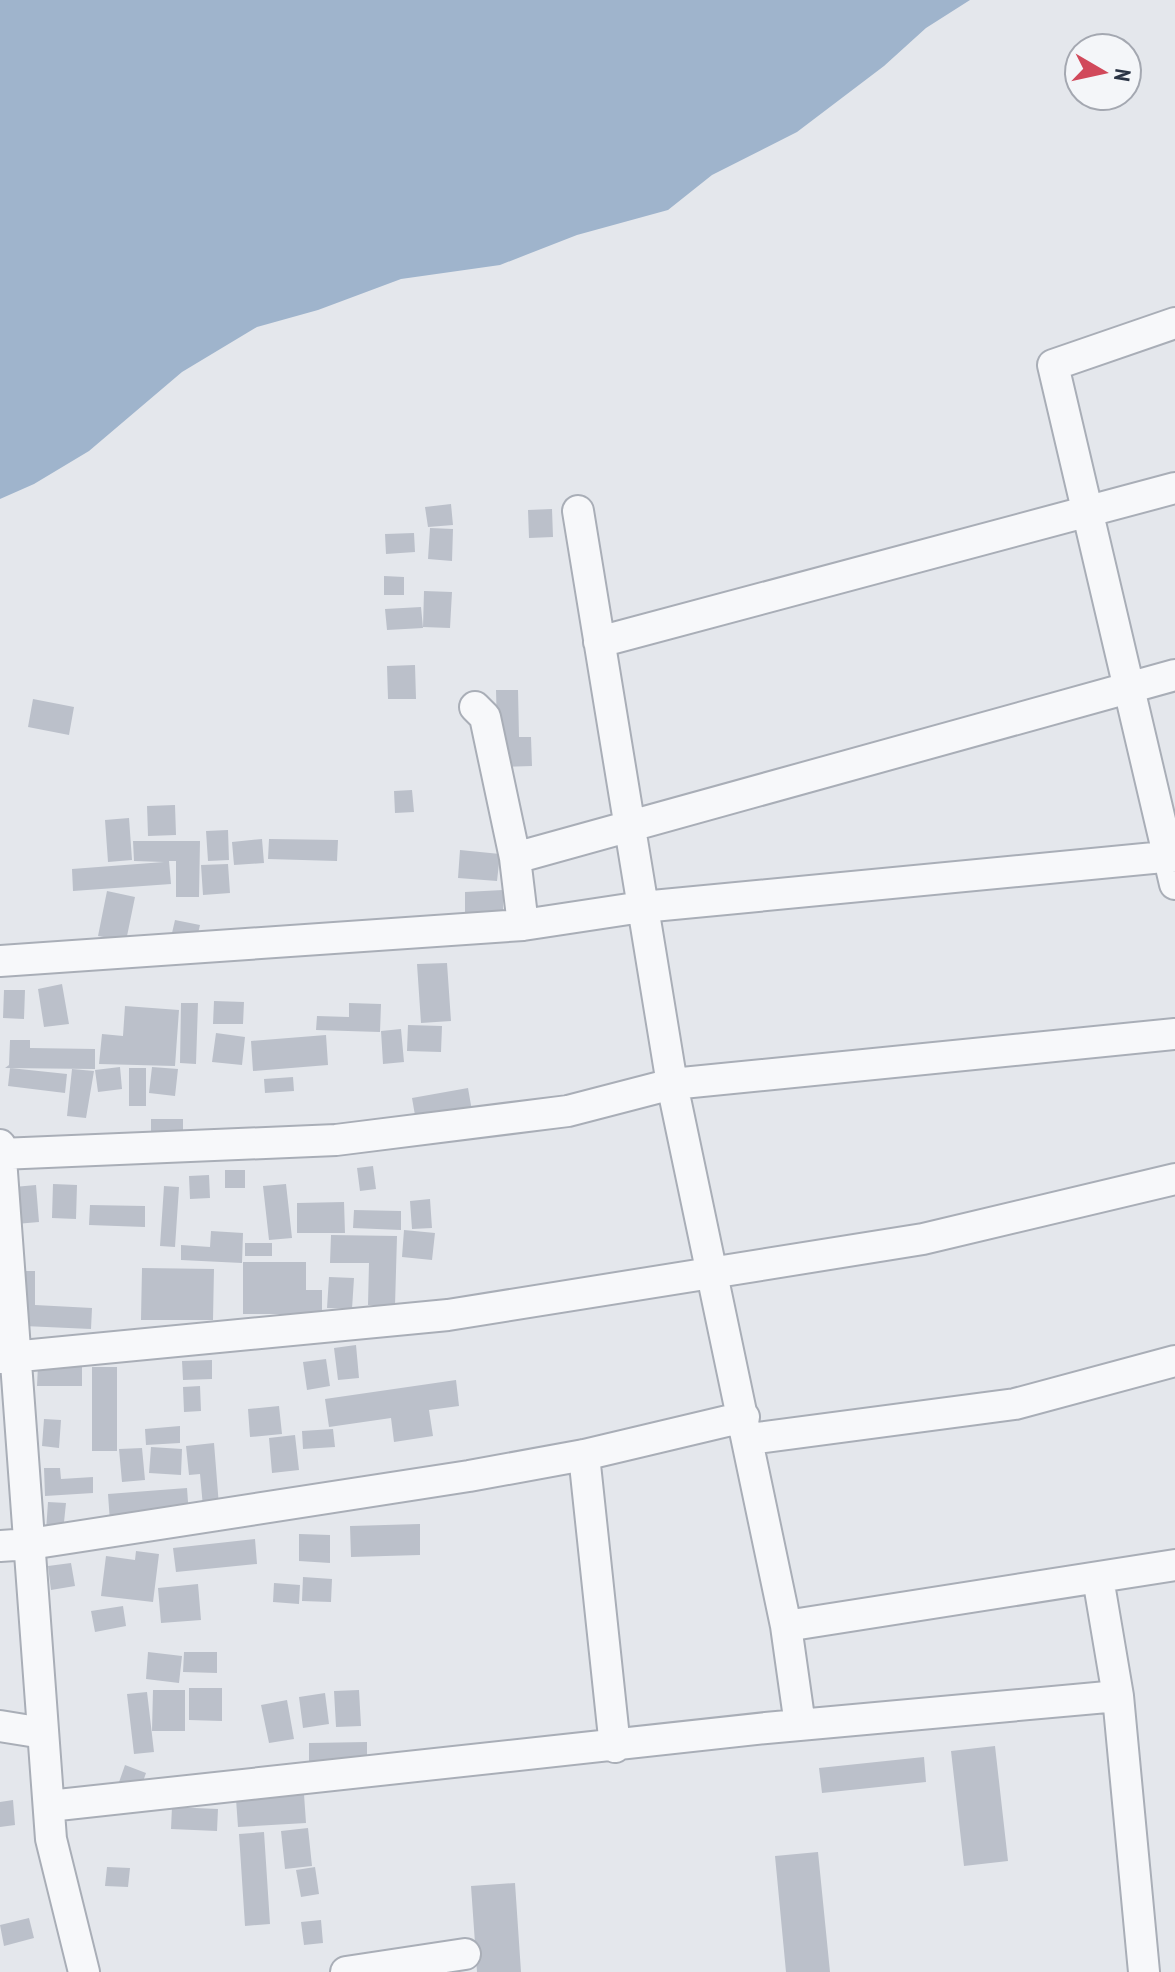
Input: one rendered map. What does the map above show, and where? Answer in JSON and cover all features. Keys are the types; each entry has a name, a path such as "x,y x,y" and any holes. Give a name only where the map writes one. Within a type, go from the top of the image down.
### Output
{"street":[{"path":"0,961 523,925 642,907 1174,866 1053,365 1175,323"},
{"path":"599,642 1175,488"},
{"path":"578,511 672,1084 747,1428 786,1626 800,1725"},
{"path":"515,858 1175,675"},
{"path":"475,707 485,717 515,858 523,925"},
{"path":"0,1154 336,1140 568,1111 672,1084 1175,1034"},
{"path":"0,1145 8,1356 30,1544 51,1839 84,1972"},
{"path":"8,1356 448,1315 923,1239 1175,1179"},
{"path":"0,1546 30,1544 747,1428 1015,1404 1175,1361"},
{"path":"584,1455 615,1747"},
{"path":"786,1626 1175,1565"},
{"path":"1098,1578 1118,1696 1144,1972"},
{"path":"49,1806 800,1725 1118,1696"},
{"path":"0,1726 43,1733"},
{"path":"346,1972 465,1954"}],"water":[{"path":"0,0 970,0 926,28 884,66 797,132 712,175 668,210 577,235 500,265 401,279 318,310 257,327 182,372 89,451 34,484 0,499"}],"building":[{"path":"451,504 453,525 428,527 425,507"},
{"path":"552,509 553,537 529,538 528,510"},
{"path":"430,528 453,529 452,561 428,559"},
{"path":"414,533 415,552 386,554 385,534"},
{"path":"384,576 404,577 404,595 384,595"},
{"path":"424,591 452,592 450,628 423,627"},
{"path":"421,607 423,628 387,630 385,609"},
{"path":"415,665 416,699 388,699 387,666"},
{"path":"496,690 518,690 519,737 531,737 532,766 498,767"},
{"path":"33,699 74,707 69,735 28,727"},
{"path":"412,790 414,812 395,813 394,791"},
{"path":"175,805 176,835 148,836 147,806"},
{"path":"129,818 132,860 108,862 105,820"},
{"path":"228,830 229,860 208,861 206,831"},
{"path":"262,839 264,863 234,865 232,842"},
{"path":"269,839 338,840 337,861 268,859"},
{"path":"133,841 200,841 199,897 176,897 176,861 169,861 171,884 73,891 72,869 164,862 134,861"},
{"path":"460,850 500,854 497,881 458,878"},
{"path":"228,864 230,893 203,895 201,865"},
{"path":"503,890 503,913 465,914 465,892"},
{"path":"107,891 135,897 126,941 98,936"},
{"path":"175,920 200,925 197,938 172,933"},
{"path":"447,963 451,1021 421,1023 417,964"},
{"path":"62,984 69,1024 44,1027 38,989"},
{"path":"4,990 25,990 24,1019 3,1018"},
{"path":"214,1001 244,1002 243,1024 213,1024"},
{"path":"181,1003 198,1003 196,1064 180,1063"},
{"path":"349,1003 381,1004 380,1032 316,1030 317,1016 349,1017"},
{"path":"125,1006 179,1010 175,1066 99,1064 102,1034 123,1036"},
{"path":"408,1025 442,1026 441,1052 407,1051"},
{"path":"401,1029 404,1062 383,1064 381,1031"},
{"path":"216,1033 245,1037 242,1065 212,1062"},
{"path":"326,1035 328,1065 253,1071 251,1041"},
{"path":"10,1040 30,1040 30,1048 95,1049 95,1069 5,1068 9,1065"},
{"path":"120,1067 122,1089 98,1092 95,1070"},
{"path":"152,1067 178,1069 175,1096 149,1093"},
{"path":"10,1068 67,1074 65,1093 8,1086"},
{"path":"129,1068 146,1068 146,1106 129,1106"},
{"path":"72,1069 94,1071 86,1118 67,1116"},
{"path":"293,1077 294,1091 265,1093 264,1079"},
{"path":"468,1088 472,1111 416,1121 412,1098"},
{"path":"151,1119 183,1119 183,1139 151,1140"},
{"path":"373,1166 376,1189 360,1191 357,1168"},
{"path":"225,1170 245,1170 245,1188 225,1188"},
{"path":"209,1175 210,1198 190,1199 189,1176"},
{"path":"53,1184 77,1185 76,1219 52,1218"},
{"path":"286,1184 292,1238 269,1240 263,1186"},
{"path":"36,1185 39,1222 16,1224 14,1187"},
{"path":"164,1186 179,1187 175,1247 160,1246"},
{"path":"430,1199 432,1228 412,1229 410,1201"},
{"path":"344,1202 345,1233 297,1233 297,1203"},
{"path":"90,1205 145,1206 145,1227 89,1225"},
{"path":"354,1210 401,1211 401,1230 353,1228"},
{"path":"404,1230 435,1233 432,1260 402,1257"},
{"path":"211,1231 243,1233 242,1263 181,1260 181,1245 210,1247"},
{"path":"331,1235 397,1236 395,1306 368,1305 369,1263 330,1263"},
{"path":"245,1243 272,1243 272,1256 245,1256"},
{"path":"243,1262 306,1262 306,1290 322,1290 322,1314 243,1314"},
{"path":"142,1268 214,1269 213,1320 141,1320"},
{"path":"14,1271 35,1271 35,1305 92,1308 91,1329 24,1326"},
{"path":"329,1277 354,1278 352,1309 327,1308"},
{"path":"356,1345 359,1378 338,1380 334,1348"},
{"path":"326,1359 330,1386 307,1390 303,1362"},
{"path":"212,1360 212,1379 183,1380 182,1361"},
{"path":"38,1365 82,1366 82,1386 37,1386"},
{"path":"92,1367 117,1367 117,1451 92,1451"},
{"path":"456,1380 459,1406 429,1410 433,1436 394,1442 391,1418 329,1427 325,1399"},
{"path":"200,1386 201,1411 184,1412 183,1387"},
{"path":"279,1406 282,1434 250,1437 248,1409"},
{"path":"44,1419 61,1420 59,1448 42,1446"},
{"path":"180,1426 180,1443 146,1445 145,1429"},
{"path":"333,1429 335,1447 303,1449 302,1431"},
{"path":"295,1435 299,1470 272,1473 269,1438"},
{"path":"214,1443 219,1506 203,1507 200,1474 189,1475 186,1446"},
{"path":"151,1447 182,1449 181,1475 149,1473"},
{"path":"142,1448 145,1480 122,1482 119,1449"},
{"path":"44,1468 60,1468 61,1479 93,1477 93,1493 45,1496"},
{"path":"187,1488 189,1516 110,1522 108,1494"},
{"path":"48,1502 66,1503 63,1532 46,1531"},
{"path":"420,1524 420,1555 351,1557 350,1526"},
{"path":"299,1534 330,1535 330,1563 299,1561"},
{"path":"255,1539 257,1564 176,1572 173,1548"},
{"path":"136,1551 159,1554 153,1602 101,1596 106,1556 135,1560"},
{"path":"71,1563 75,1586 51,1590 48,1566"},
{"path":"303,1577 332,1579 331,1602 302,1601"},
{"path":"274,1583 300,1585 299,1604 273,1602"},
{"path":"198,1584 201,1620 161,1623 158,1588"},
{"path":"123,1606 126,1626 95,1632 91,1611"},
{"path":"148,1652 182,1656 179,1683 146,1679"},
{"path":"184,1652 217,1652 217,1673 183,1672"},
{"path":"189,1688 222,1688 222,1721 189,1720"},
{"path":"153,1690 185,1690 185,1731 152,1731"},
{"path":"359,1690 361,1726 336,1727 334,1691"},
{"path":"147,1692 154,1752 134,1754 127,1694"},
{"path":"325,1693 329,1724 303,1728 299,1697"},
{"path":"287,1700 294,1739 269,1743 261,1705"},
{"path":"367,1742 367,1762 309,1763 309,1743"},
{"path":"995,1746 1008,1861 964,1866 951,1751"},
{"path":"924,1757 926,1782 822,1793 819,1768"},
{"path":"125,1765 146,1773 139,1793 118,1785"},
{"path":"304,1794 306,1823 238,1827 236,1799"},
{"path":"13,1800 15,1825 0,1827 0,1802"},
{"path":"172,1807 218,1809 217,1831 171,1829"},
{"path":"308,1828 312,1866 285,1869 281,1831"},
{"path":"264,1832 270,1924 245,1926 239,1834"},
{"path":"818,1852 830,1972 786,1972 775,1856"},
{"path":"107,1867 130,1868 128,1887 105,1886"},
{"path":"315,1867 319,1894 301,1897 296,1870"},
{"path":"515,1883 521,1972 477,1972 471,1886"},
{"path":"29,1918 34,1938 4,1946 0,1925"},
{"path":"321,1920 323,1943 304,1945 301,1922"}]}
